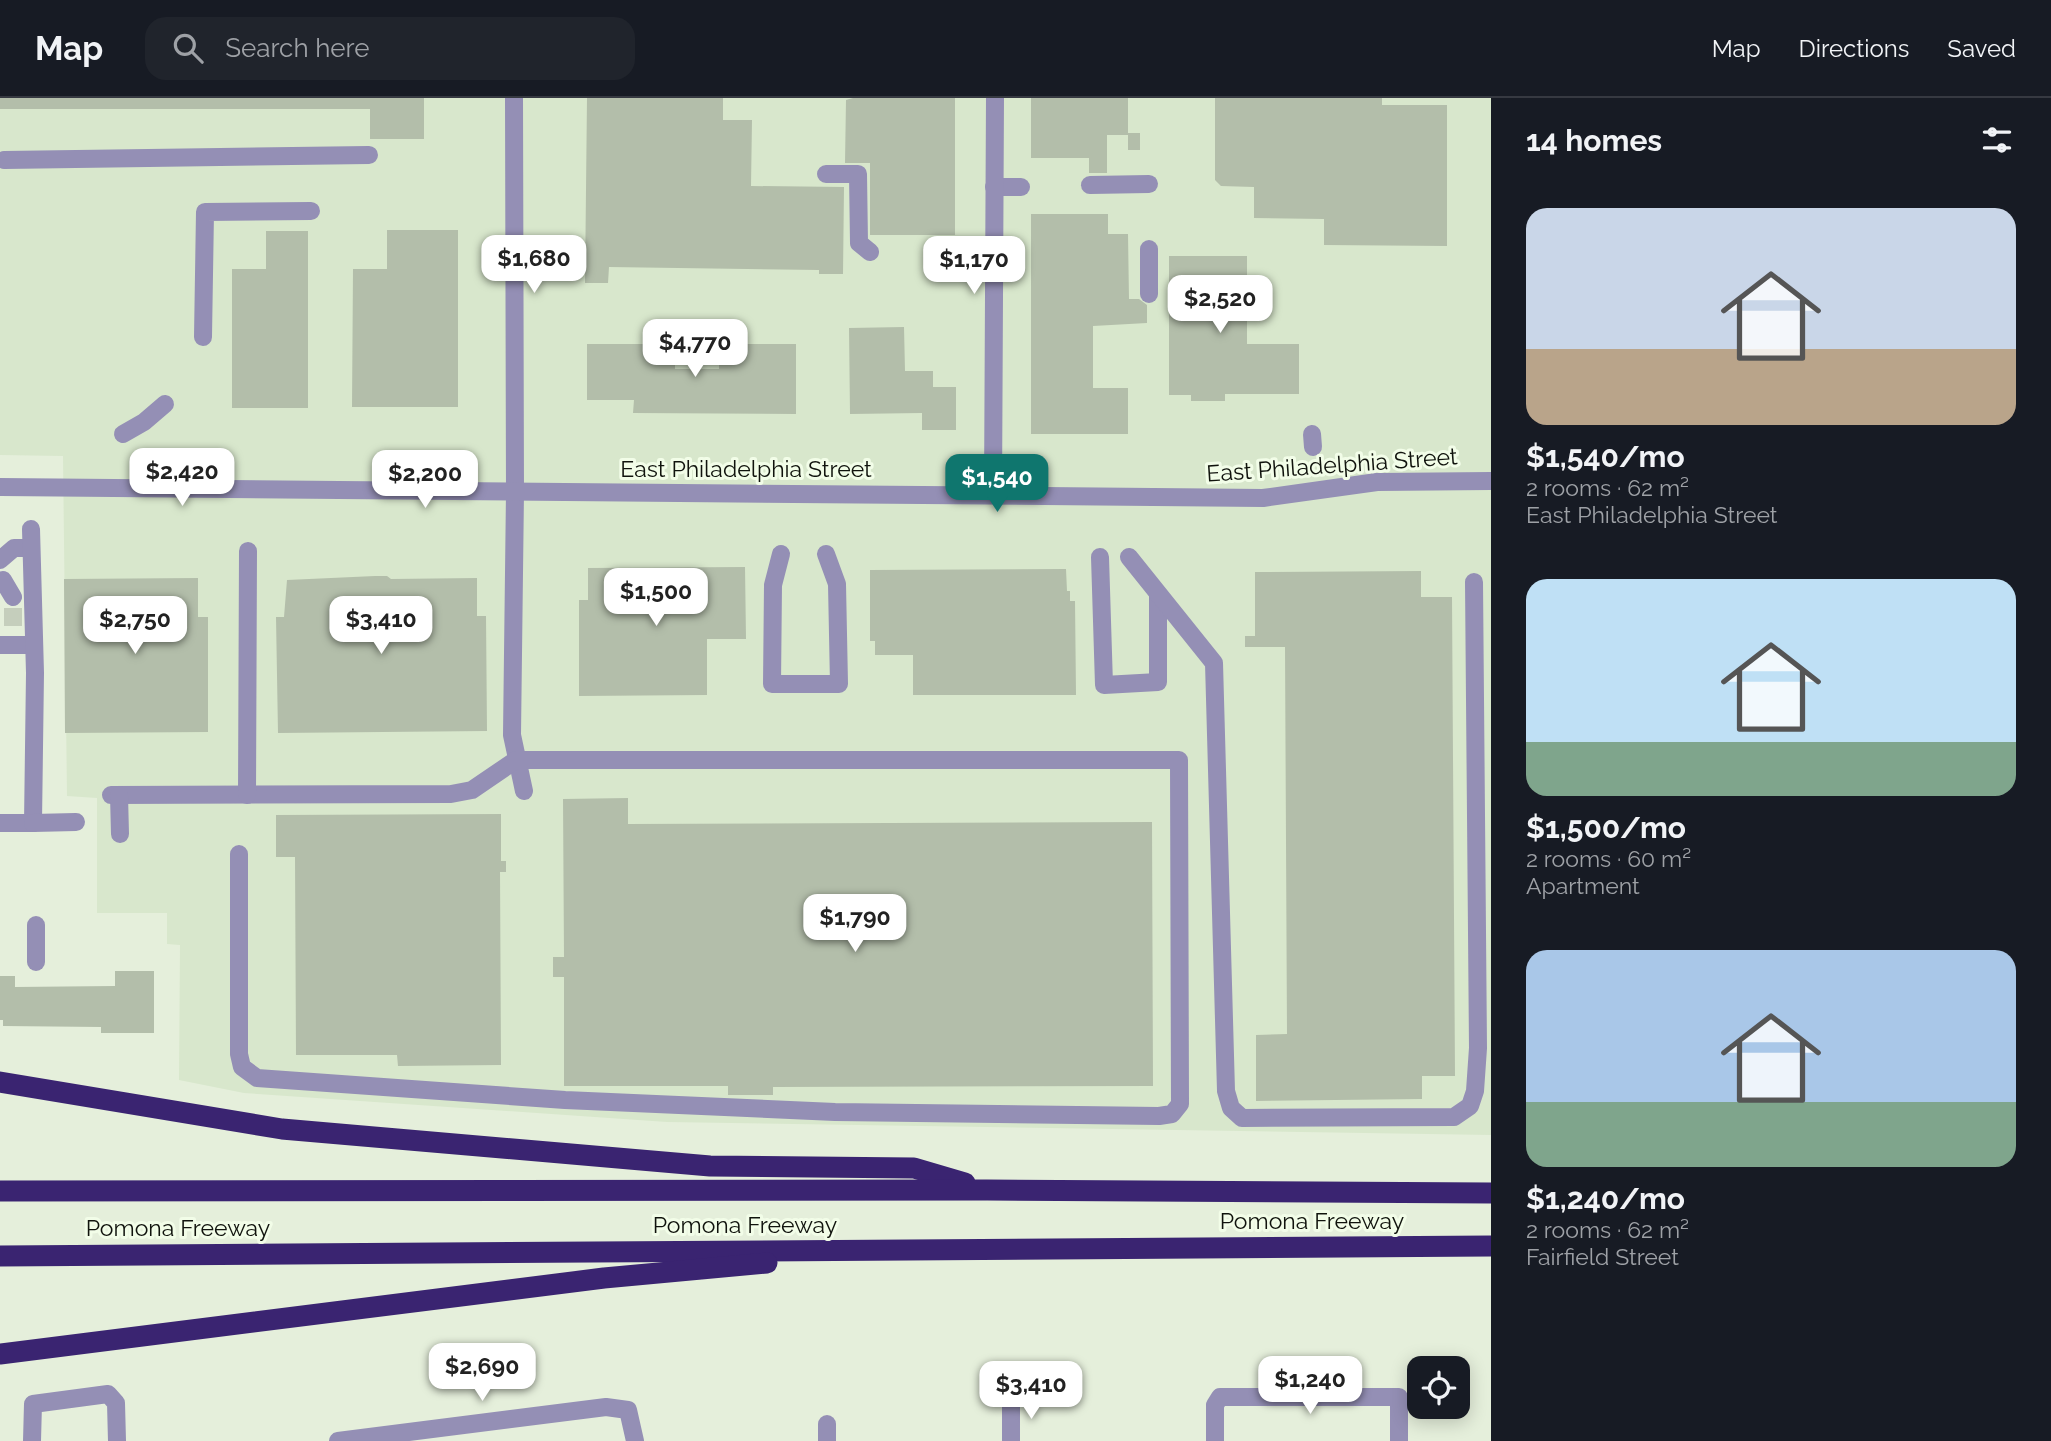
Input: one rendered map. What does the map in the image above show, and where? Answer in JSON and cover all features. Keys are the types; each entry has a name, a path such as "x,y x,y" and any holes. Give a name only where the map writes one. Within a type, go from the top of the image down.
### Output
{"highway":[{"path":"0,1082 282,1129 710,1166 914,1168 987,1190"},
{"name":"Pomona Freeway","path":"0,1191 987,1190 1488,1193"},
{"name":"Pomona Freeway","path":"0,1256 1488,1246"},
{"path":"0,1353 604,1278 912,1250"}],"street":[{"path":"514,98 515,492 512,735 524,791"},
{"path":"993,495 995,98"},
{"path":"4,160 369,155"},
{"path":"826,174 858,174 859,243 870,252"},
{"path":"1090,185 1149,184"},
{"path":"994,187 1021,187"},
{"path":"203,337 205,212 312,211"},
{"path":"1149,249 1149,294"},
{"path":"123,434 144,422 164,404"},
{"name":"East Philadelphia Street","path":"0,487 1263,498 1377,482 1491,481"},
{"path":"0,560 31,529"},
{"path":"15,547 34,645 33,823"},
{"path":"247,795 248,551"},
{"path":"781,554 773,585 772,684 839,684 836,584 826,554"},
{"path":"1100,557 1104,685 1158,682 1158,594"},
{"path":"1129,557 1214,663 1226,1091 1231,1108 1242,1118 1454,1117 1470,1106 1475,1091 1484,981 1474,582"},
{"path":"13,626 6,645 34,645"},
{"path":"120,834 115,795 451,794 472,790 516,760 1179,760 1180,1104 1172,1114 1159,1116 835,1112 565,1100 257,1078 243,1067 239,1055 239,854"},
{"path":"0,823 76,822"},
{"path":"36,925 36,962"},
{"path":"32,1441 33,1404 108,1394 116,1403 117,1441"},
{"path":"1215,1441 1215,1405 1220,1397 1399,1397 1399,1441"},
{"path":"1011,1401 1012,1441"},
{"path":"338,1441 452,1433 606,1407 628,1409 635,1441"}],"shaded area":[{"path":"0,98 1491,98 1491,1135 667,1122 244,1093 179,1080 180,945 167,944 167,913 97,913 97,798 67,796 63,456 0,455"}],"building":[{"path":"0,98 424,98 424,139 370,139 370,109 0,109"},
{"path":"587,98 723,98 723,120 752,120 751,186 844,187 843,274 819,274 819,270 609,267 608,283 585,283"},
{"path":"955,98 955,235 870,235 870,163 845,163 846,100"},
{"path":"1031,98 1128,98 1128,133 1140,133 1140,150 1128,150 1128,135 1107,135 1107,173 1089,173 1089,158 1031,158"},
{"path":"1215,98 1382,98 1382,105 1447,105 1447,246 1324,245 1324,219 1254,218 1254,187 1221,186 1215,180"},
{"path":"1031,214 1108,214 1108,234 1128,234 1129,299 1139,299 1147,305 1147,323 1093,326 1093,388 1128,388 1128,434 1031,434"},
{"path":"387,230 458,230 458,407 352,407 353,269 387,269"},
{"path":"266,231 308,231 308,408 232,408 232,269 266,269"},
{"path":"1169,256 1247,256 1247,344 1299,344 1299,394 1225,394 1225,401 1191,401 1191,395 1169,395"},
{"path":"904,327 905,371 933,371 933,387 956,387 956,430 922,430 922,413 850,414 849,328"},
{"path":"587,344 675,344 675,369 719,369 719,344 796,344 796,414 633,413 634,400 587,400"},
{"path":"745,567 746,639 707,639 707,695 579,696 579,600 588,600 588,568"},
{"path":"1066,569 1067,591 1070,591 1070,601 1075,601 1076,695 913,695 913,655 875,655 875,641 870,641 870,570"},
{"path":"1421,571 1421,597 1452,597 1455,1076 1422,1076 1422,1099 1256,1101 1256,1035 1287,1034 1285,647 1245,647 1245,636 1255,636 1255,572"},
{"path":"387,576 391,579 477,578 477,616 486,616 487,731 278,733 276,617 284,617 287,580"},
{"path":"198,578 198,617 208,617 208,732 65,733 64,579"},
{"path":"628,798 628,824 1152,822 1153,1086 773,1087 773,1095 728,1095 728,1086 564,1086 564,977 553,977 553,957 564,957 563,799"},
{"path":"501,814 501,861 506,861 506,872 500,872 501,1065 398,1066 397,1055 296,1055 295,857 276,857 276,815"},
{"path":"115,971 154,971 154,1033 101,1033 101,1027 3,1026 3,1020 0,1020 0,976 15,976 15,987 115,986"}],"tunnel":[{"path":"13,597 13,626"}]}
